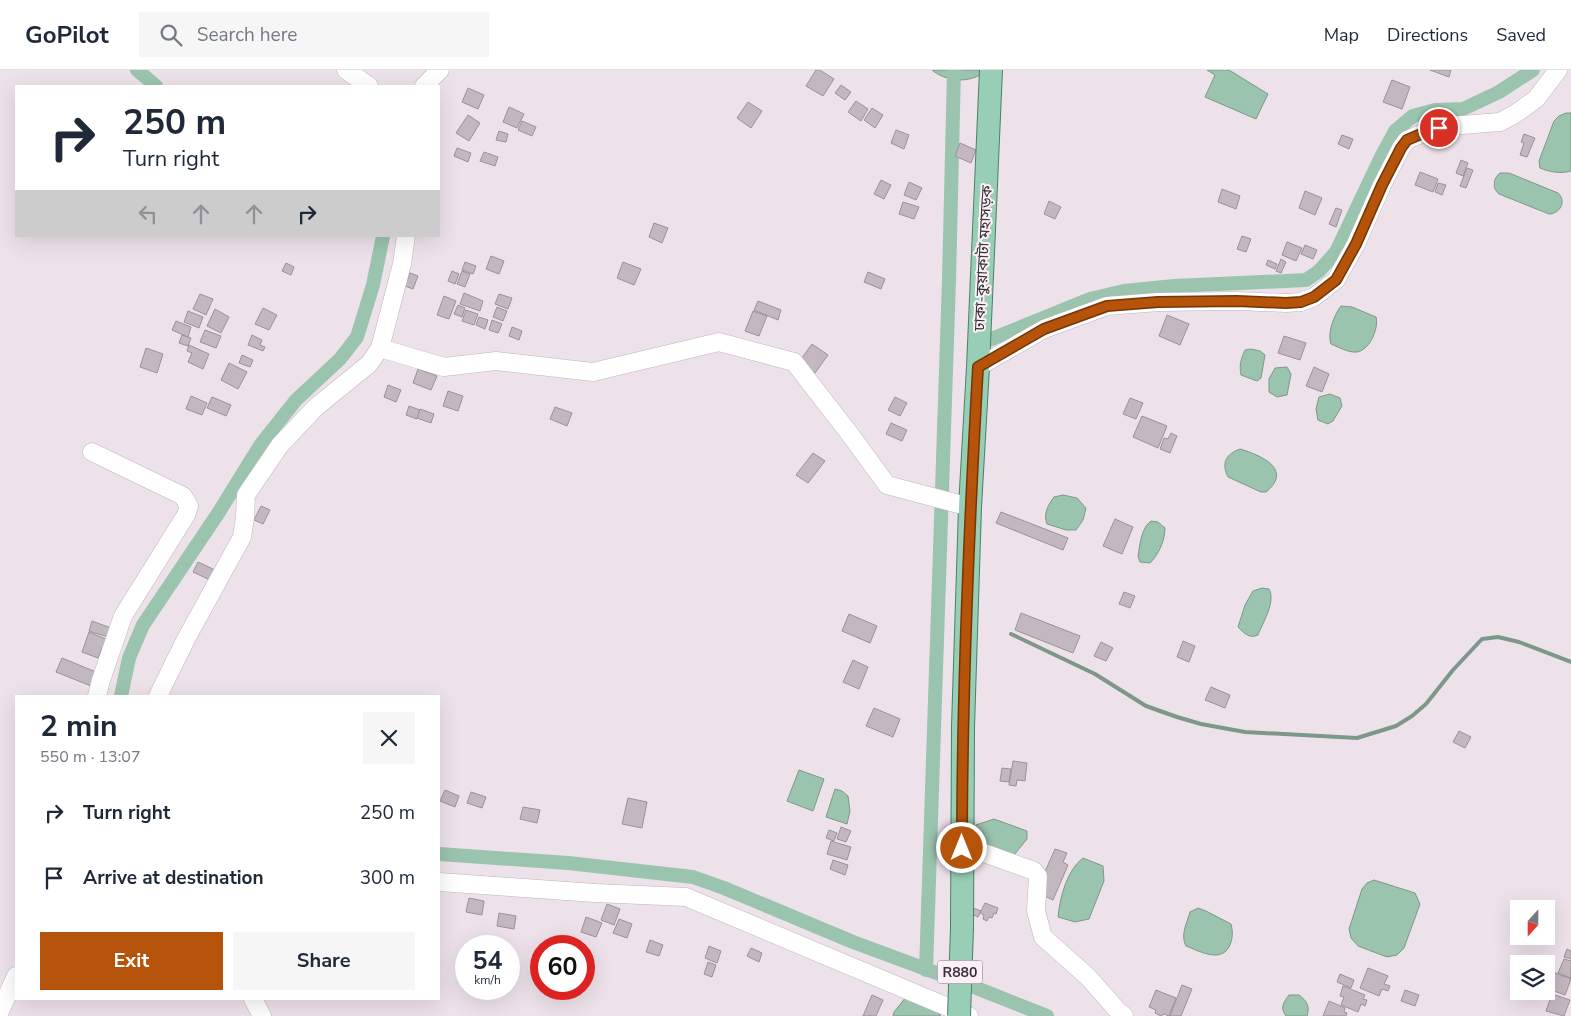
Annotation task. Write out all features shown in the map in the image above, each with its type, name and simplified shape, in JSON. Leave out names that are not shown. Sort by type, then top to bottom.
[{"type":"main road","name":"ঢাকা-কুয়াকাটা মহাসড়ক","points":[[959,1016],[962,928],[963,727],[970,507],[991,70]]},
{"type":"street","points":[[346,70],[368,85]]},
{"type":"street","points":[[425,85],[440,70]]},
{"type":"street","points":[[978,367],[1044,329],[1107,306],[1158,302],[1237,301],[1286,303],[1301,302],[1314,297],[1336,280],[1356,244],[1382,185],[1407,140],[1428,131],[1449,126],[1500,122],[1516,114],[1536,99],[1558,70]]},
{"type":"street","points":[[158,695],[242,537],[246,496],[280,445],[316,407],[369,364],[380,348],[402,264],[406,237]]},
{"type":"street","points":[[380,348],[444,368],[496,361],[593,372],[719,342],[794,362],[887,485],[970,507]]},
{"type":"street","points":[[92,452],[183,496],[189,506],[186,515],[123,616],[97,695]]},
{"type":"street","points":[[962,848],[984,853],[1034,871],[1038,876],[1036,911],[1043,937],[1088,977],[1124,1016]]},
{"type":"street","points":[[440,882],[595,893],[686,897],[969,1016]]},
{"type":"street","points":[[0,1011],[15,978]]},
{"type":"street","points":[[254,1000],[262,1016]]},
{"type":"shaded area","points":[[932,70],[981,70],[980,75],[974,78],[956,80],[943,77]]},
{"type":"shaded area","points":[[1207,70],[1229,70],[1268,94],[1256,119],[1205,97],[1215,75]]},
{"type":"shaded area","points":[[1566,113],[1571,113],[1571,171],[1547,171],[1540,168],[1539,161],[1554,121]]},
{"type":"shaded area","points":[[1500,173],[1509,173],[1558,193],[1562,200],[1561,206],[1556,212],[1549,214],[1499,194],[1494,184]]},
{"type":"shaded area","points":[[1341,306],[1352,307],[1376,317],[1375,332],[1370,343],[1362,350],[1351,352],[1331,344],[1332,324]]},
{"type":"shaded area","points":[[1245,350],[1260,351],[1265,355],[1261,378],[1257,381],[1241,375],[1240,365],[1242,356]]},
{"type":"shaded area","points":[[1287,367],[1291,374],[1287,395],[1277,397],[1269,392],[1269,379],[1275,368]]},
{"type":"shaded area","points":[[1330,394],[1340,398],[1342,406],[1333,421],[1328,424],[1318,420],[1316,409],[1319,397]]},
{"type":"shaded area","points":[[1240,449],[1264,459],[1275,470],[1277,476],[1274,484],[1266,492],[1261,492],[1228,477],[1225,467],[1226,460],[1228,456]]},
{"type":"shaded area","points":[[1063,495],[1077,498],[1086,508],[1083,520],[1076,530],[1066,530],[1047,524],[1046,513],[1050,503],[1054,497]]},
{"type":"shaded area","points":[[1151,521],[1158,522],[1165,528],[1163,542],[1150,563],[1140,562],[1138,556],[1142,537],[1145,528]]},
{"type":"shaded area","points":[[1262,588],[1269,589],[1271,594],[1270,606],[1258,635],[1249,636],[1238,627],[1245,605],[1253,591]]},
{"type":"shaded area","points":[[799,770],[824,779],[813,811],[787,801]]},
{"type":"shaded area","points":[[835,789],[842,791],[848,796],[850,811],[847,824],[826,817]]},
{"type":"shaded area","points":[[994,819],[1027,831],[1027,839],[1014,855],[979,845],[974,835],[976,825]]},
{"type":"shaded area","points":[[1083,858],[1103,866],[1104,881],[1089,919],[1075,922],[1058,917],[1060,901],[1065,884],[1073,869]]},
{"type":"shaded area","points":[[1374,880],[1415,893],[1420,904],[1404,948],[1397,955],[1387,957],[1358,946],[1351,938],[1349,929],[1362,889],[1367,883]]},
{"type":"shaded area","points":[[1198,908],[1231,924],[1232,938],[1225,952],[1215,955],[1203,953],[1186,946],[1184,933],[1190,912]]},
{"type":"shaded area","points":[[1289,995],[1299,995],[1304,999],[1308,1007],[1307,1016],[1286,1016],[1283,1006]]},
{"type":"shaded area","points":[[906,997],[935,1010],[941,1016],[893,1016]]},
{"type":"building","points":[[816,70],[820,70],[834,79],[823,96],[806,86]]},
{"type":"building","points":[[1430,70],[1451,70],[1449,77]]},
{"type":"building","points":[[1392,80],[1410,87],[1402,109],[1383,102]]},
{"type":"building","points":[[841,85],[851,92],[845,100],[835,93]]},
{"type":"building","points":[[468,88],[484,95],[478,109],[462,102]]},
{"type":"building","points":[[856,101],[868,109],[861,121],[848,112]]},
{"type":"building","points":[[748,102],[762,111],[751,128],[737,118]]},
{"type":"building","points":[[509,107],[524,114],[517,128],[503,122]]},
{"type":"building","points":[[872,108],[883,115],[875,128],[864,120]]},
{"type":"building","points":[[468,115],[480,123],[469,141],[456,133]]},
{"type":"building","points":[[522,121],[536,127],[532,136],[518,130]]},
{"type":"building","points":[[896,130],[909,135],[904,149],[891,143]]},
{"type":"building","points":[[499,131],[508,134],[506,142],[496,140]]},
{"type":"building","points":[[1524,134],[1535,138],[1527,157],[1520,155],[1524,143],[1521,142]]},
{"type":"building","points":[[1342,135],[1353,139],[1349,149],[1338,144]]},
{"type":"building","points":[[960,143],[976,150],[971,163],[955,156]]},
{"type":"building","points":[[457,148],[471,153],[468,162],[454,156]]},
{"type":"building","points":[[484,152],[498,157],[495,166],[480,161]]},
{"type":"building","points":[[1461,160],[1468,163],[1463,176],[1456,173]]},
{"type":"building","points":[[1467,168],[1473,170],[1466,188],[1460,186]]},
{"type":"building","points":[[1420,172],[1438,179],[1433,192],[1415,185]]},
{"type":"building","points":[[881,180],[891,185],[884,199],[874,194]]},
{"type":"building","points":[[909,182],[922,188],[916,200],[904,195]]},
{"type":"building","points":[[1438,183],[1446,185],[1442,195],[1435,192]]},
{"type":"building","points":[[1222,189],[1240,196],[1236,209],[1218,202]]},
{"type":"building","points":[[1305,191],[1322,198],[1315,215],[1299,208]]},
{"type":"building","points":[[1049,201],[1061,207],[1055,219],[1044,214]]},
{"type":"building","points":[[903,202],[919,207],[914,219],[899,214]]},
{"type":"building","points":[[1336,208],[1342,210],[1336,227],[1329,224]]},
{"type":"building","points":[[654,223],[668,228],[662,243],[649,237]]},
{"type":"building","points":[[1242,236],[1251,239],[1246,252],[1237,249]]},
{"type":"building","points":[[1287,242],[1302,248],[1296,261],[1282,255]]},
{"type":"building","points":[[1305,245],[1317,250],[1313,259],[1301,254]]},
{"type":"building","points":[[491,256],[504,261],[499,274],[486,269]]},
{"type":"building","points":[[1281,259],[1286,262],[1281,273],[1276,271]]},
{"type":"building","points":[[1268,260],[1277,264],[1275,269],[1266,265]]},
{"type":"building","points":[[465,262],[476,266],[473,274],[462,270]]},
{"type":"building","points":[[623,262],[641,269],[634,285],[617,278]]},
{"type":"building","points":[[286,263],[294,267],[291,275],[282,271]]},
{"type":"building","points":[[452,271],[459,274],[455,284],[448,281]]},
{"type":"building","points":[[462,271],[470,274],[465,287],[457,284]]},
{"type":"building","points":[[868,272],[885,279],[881,289],[864,282]]},
{"type":"building","points":[[410,273],[418,276],[413,289],[405,286]]},
{"type":"building","points":[[464,293],[483,301],[480,311],[460,304]]},
{"type":"building","points":[[200,294],[213,299],[206,315],[193,309]]},
{"type":"building","points":[[499,294],[512,298],[508,309],[495,304]]},
{"type":"building","points":[[444,296],[456,301],[449,319],[437,315]]},
{"type":"building","points":[[758,301],[781,310],[778,320],[754,310]]},
{"type":"building","points":[[458,305],[465,308],[462,317],[454,314]]},
{"type":"building","points":[[497,307],[507,311],[503,321],[493,317]]},
{"type":"building","points":[[263,308],[277,315],[269,330],[255,324]]},
{"type":"building","points":[[215,309],[229,317],[221,333],[207,326]]},
{"type":"building","points":[[466,310],[478,314],[474,325],[462,321]]},
{"type":"building","points":[[188,311],[203,317],[199,328],[184,322]]},
{"type":"building","points":[[753,311],[767,316],[759,336],[745,331]]},
{"type":"building","points":[[1167,315],[1189,324],[1180,345],[1159,336]]},
{"type":"building","points":[[479,317],[488,320],[485,329],[476,325]]},
{"type":"building","points":[[492,320],[502,324],[498,333],[489,330]]},
{"type":"building","points":[[176,321],[191,327],[188,337],[172,330]]},
{"type":"building","points":[[512,327],[522,331],[519,340],[509,336]]},
{"type":"building","points":[[205,330],[221,336],[216,348],[200,342]]},
{"type":"building","points":[[182,335],[191,338],[188,346],[179,343]]},
{"type":"building","points":[[252,335],[262,340],[260,345],[265,347],[263,351],[248,345]]},
{"type":"building","points":[[1284,336],[1306,343],[1300,360],[1278,353]]},
{"type":"building","points":[[812,344],[828,355],[815,373],[799,362]]},
{"type":"building","points":[[189,345],[209,354],[203,369],[188,362],[192,353],[187,351]]},
{"type":"building","points":[[146,348],[163,354],[157,373],[140,367]]},
{"type":"building","points":[[242,355],[253,360],[250,367],[239,363]]},
{"type":"building","points":[[229,363],[247,372],[238,389],[221,380]]},
{"type":"building","points":[[1314,367],[1329,374],[1322,392],[1306,386]]},
{"type":"building","points":[[418,369],[437,376],[431,390],[413,383]]},
{"type":"building","points":[[388,385],[401,390],[396,402],[384,397]]},
{"type":"building","points":[[448,391],[463,396],[458,411],[443,406]]},
{"type":"building","points":[[191,396],[207,403],[202,415],[186,409]]},
{"type":"building","points":[[212,397],[231,405],[226,416],[207,408]]},
{"type":"building","points":[[895,397],[907,403],[900,416],[888,410]]},
{"type":"building","points":[[1130,398],[1143,403],[1136,419],[1123,414]]},
{"type":"building","points":[[409,406],[420,410],[417,419],[406,415]]},
{"type":"building","points":[[555,407],[572,413],[567,426],[550,419]]},
{"type":"building","points":[[420,409],[434,414],[431,423],[417,418]]},
{"type":"building","points":[[1142,416],[1167,426],[1158,448],[1133,437]]},
{"type":"building","points":[[891,423],[907,430],[902,441],[886,434]]},
{"type":"building","points":[[1171,433],[1177,436],[1170,453],[1160,449],[1164,438],[1168,439]]},
{"type":"building","points":[[813,453],[825,461],[808,483],[796,475]]},
{"type":"building","points":[[261,506],[270,510],[263,524],[254,520]]},
{"type":"building","points":[[1001,512],[1068,538],[1063,550],[996,523]]},
{"type":"building","points":[[1115,519],[1133,527],[1122,554],[1103,546]]},
{"type":"building","points":[[198,562],[215,570],[210,580],[193,572]]},
{"type":"building","points":[[1124,592],[1135,596],[1130,608],[1119,604]]},
{"type":"building","points":[[1021,613],[1080,636],[1073,653],[1015,630]]},
{"type":"building","points":[[849,614],[877,626],[870,643],[842,631]]},
{"type":"building","points":[[92,621],[111,628],[108,637],[89,631]]},
{"type":"building","points":[[89,632],[106,639],[98,658],[82,652]]},
{"type":"building","points":[[1183,641],[1195,646],[1189,662],[1177,657]]},
{"type":"building","points":[[1101,642],[1113,648],[1106,661],[1094,656]]},
{"type":"building","points":[[62,658],[96,672],[91,686],[56,672]]},
{"type":"building","points":[[853,660],[868,667],[859,689],[843,682]]},
{"type":"building","points":[[1211,687],[1230,695],[1225,708],[1205,700]]},
{"type":"building","points":[[874,708],[900,719],[893,737],[866,726]]},
{"type":"building","points":[[1459,731],[1471,737],[1465,748],[1453,742]]},
{"type":"building","points":[[1013,761],[1027,763],[1025,781],[1017,780],[1016,786],[1009,785]]},
{"type":"building","points":[[1002,768],[1011,769],[1009,782],[1000,781]]},
{"type":"building","points":[[445,790],[459,796],[455,807],[440,801]]},
{"type":"building","points":[[471,792],[486,797],[482,808],[467,803]]},
{"type":"building","points":[[628,798],[647,802],[642,828],[622,824]]},
{"type":"building","points":[[523,807],[540,810],[537,823],[520,819]]},
{"type":"building","points":[[841,827],[851,831],[846,842],[837,839]]},
{"type":"building","points":[[829,830],[837,833],[834,841],[826,838]]},
{"type":"building","points":[[831,841],[851,847],[847,860],[827,854]]},
{"type":"building","points":[[1055,849],[1067,853],[1063,862],[1068,865],[1053,900],[1036,892]]},
{"type":"building","points":[[833,860],[848,865],[845,875],[830,869]]},
{"type":"building","points":[[469,898],[484,901],[482,915],[466,912]]},
{"type":"building","points":[[985,903],[998,908],[996,914],[994,913],[992,918],[989,917],[987,921],[983,919],[984,915],[980,913]]},
{"type":"building","points":[[607,904],[620,909],[614,925],[601,920]]},
{"type":"building","points":[[973,908],[981,911],[978,917],[971,914]]},
{"type":"building","points":[[499,913],[516,916],[514,929],[497,926]]},
{"type":"building","points":[[586,917],[602,923],[596,937],[595,935],[581,932]]},
{"type":"building","points":[[619,919],[632,924],[627,938],[613,933]]},
{"type":"building","points":[[650,940],[663,945],[659,956],[646,952]]},
{"type":"building","points":[[709,946],[721,951],[717,963],[705,958]]},
{"type":"building","points":[[751,948],[762,953],[759,962],[747,956]]},
{"type":"building","points":[[1567,949],[1571,951],[1571,959],[1564,957]]},
{"type":"building","points":[[1564,959],[1571,961],[1571,978],[1558,973]]},
{"type":"building","points":[[708,962],[716,965],[712,977],[704,974]]},
{"type":"building","points":[[1368,968],[1388,976],[1384,984],[1390,986],[1388,991],[1382,989],[1379,996],[1360,988]]},
{"type":"building","points":[[1555,973],[1571,979],[1565,995],[1555,991]]},
{"type":"building","points":[[1340,974],[1354,980],[1351,988],[1337,982]]},
{"type":"building","points":[[1182,985],[1192,989],[1181,1016],[1170,1016]]},
{"type":"building","points":[[1343,986],[1365,995],[1363,999],[1367,1000],[1365,1006],[1361,1004],[1358,1012],[1341,1005],[1344,997],[1340,996]]},
{"type":"building","points":[[1156,990],[1176,998],[1169,1016],[1164,1014],[1161,1016],[1155,1013],[1156,1010],[1149,1007]]},
{"type":"building","points":[[1405,990],[1419,995],[1415,1006],[1401,1001]]},
{"type":"building","points":[[872,995],[883,1000],[876,1016],[863,1016]]},
{"type":"building","points":[[1555,995],[1570,1000],[1564,1016],[1546,1011],[1550,1000],[1555,1000]]},
{"type":"building","points":[[1329,1001],[1345,1008],[1346,1016],[1323,1016]]},
{"type":"waterway","points":[[137,70],[155,85]]},
{"type":"waterway","points":[[926,970],[949,280],[954,70]]},
{"type":"waterway","points":[[989,340],[1090,299],[1124,291],[1174,286],[1306,280],[1319,271],[1336,252],[1395,131],[1413,116],[1435,110],[1463,109],[1499,92],[1533,70]]},
{"type":"waterway","points":[[121,695],[129,658],[143,625],[219,512],[261,444],[296,400],[340,359],[357,337],[373,285],[383,237]]},
{"type":"waterway","points":[[1011,634],[1095,674],[1146,706],[1177,717],[1201,724],[1245,732],[1357,738],[1396,726],[1412,716],[1426,704],[1453,670],[1482,639],[1498,637],[1519,642],[1571,662]]},
{"type":"waterway","points":[[440,854],[568,863],[693,877],[853,942],[1047,1016]]},
{"type":"route","points":[[962,848],[963,727],[970,507],[978,367],[1044,329],[1107,306],[1158,302],[1237,301],[1286,303],[1301,302],[1314,297],[1336,280],[1346,263],[1401,148],[1407,140],[1439,128]]}]
